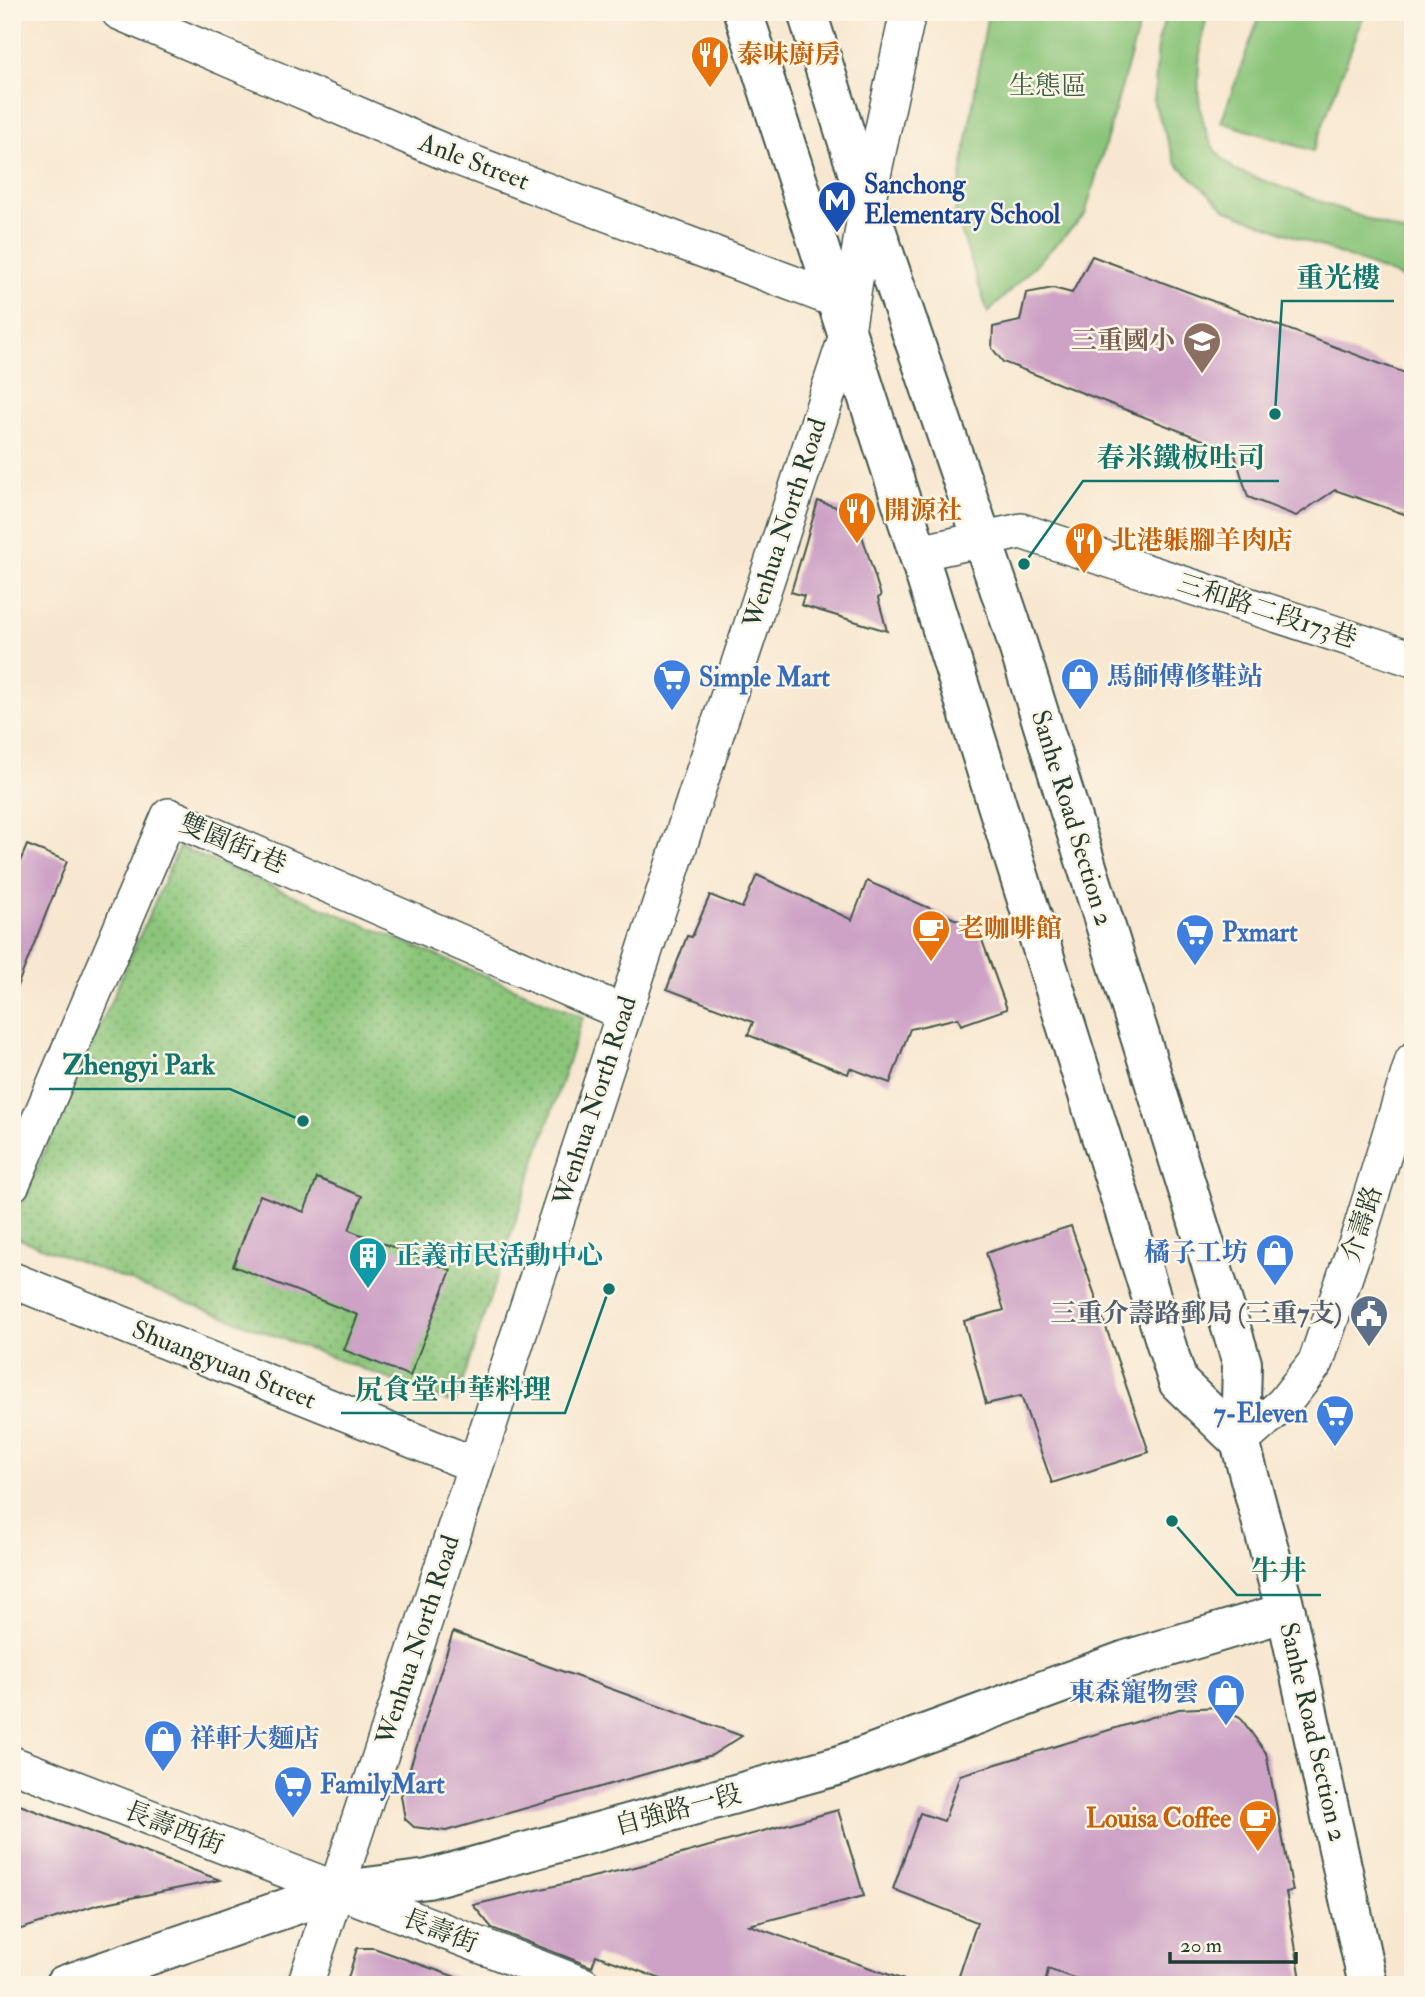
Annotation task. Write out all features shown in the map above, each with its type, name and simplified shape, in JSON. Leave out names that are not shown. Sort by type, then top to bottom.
[{"type":"main road","points":[[743,12],[846,338],[918,552],[1178,1382],[1240,1441]]},
{"type":"main road","name":"Sanhe Road Section 2","points":[[807,12],[867,203],[1019,646],[1242,1363],[1240,1441],[1286,1612],[1368,1985]]},
{"type":"main road","name":"自強路一段","points":[[64,1985],[336,1891],[428,1879],[840,1765],[1126,1660],[1286,1612]]},
{"type":"street","name":"Anle Street","points":[[119,12],[454,156],[834,299]]},
{"type":"street","name":"Wenhua North Road","points":[[305,1985],[846,338],[867,203],[908,12]]},
{"type":"street","name":"三和路二段173巷","points":[[918,552],[1021,531],[1413,659]]},
{"type":"street","name":"雙園街1巷","points":[[12,1184],[169,816],[624,1013]]},
{"type":"street","name":"介壽路","points":[[1240,1441],[1284,1403],[1316,1362],[1360,1232],[1413,1060]]},
{"type":"street","name":"Shuangyuan Street","points":[[12,1280],[475,1465]]},
{"type":"street","name":"長壽西街","points":[[12,1764],[336,1891]]},
{"type":"street","name":"長壽街","points":[[336,1891],[583,1985]]},
{"type":"green space","name":"生態區","points":[[988,12],[1143,12],[1085,215],[988,313],[955,213]]},
{"type":"green space","points":[[1167,12],[1208,12],[1199,63],[1199,97],[1206,131],[1217,153],[1235,170],[1413,236],[1413,282],[1226,210],[1176,163],[1154,103],[1158,42]]},
{"type":"green space","points":[[1261,12],[1365,12],[1313,151],[1221,122]]},
{"type":"green space","points":[[179,847],[583,1017],[455,1404],[12,1236],[12,1225]]},
{"type":"building","points":[[1092,256],[1413,376],[1413,517],[1335,490],[1296,516],[1248,497],[1234,452],[1003,362],[992,348],[993,327],[1020,321],[1026,293],[1053,288],[1072,293]]},
{"type":"building","points":[[818,501],[855,513],[881,596],[878,598],[887,631],[801,605],[804,596],[791,592]]},
{"type":"building","points":[[27,845],[67,861],[14,994],[12,881]]},
{"type":"building","points":[[757,875],[852,920],[867,881],[978,929],[1007,1009],[961,1025],[958,1018],[910,1029],[890,1083],[850,1068],[848,1074],[748,1035],[753,1022],[667,989],[687,936],[692,937],[710,895],[742,908]]},
{"type":"building","name":"正義市民活動中心","points":[[317,1178],[362,1196],[349,1230],[451,1270],[410,1376],[344,1350],[358,1315],[233,1266],[260,1195],[304,1212]]},
{"type":"building","points":[[1071,1226],[1149,1452],[1052,1483],[1021,1396],[986,1404],[964,1321],[1004,1310],[986,1253]]},
{"type":"building","points":[[453,1632],[742,1736],[712,1755],[446,1831],[414,1827],[405,1819],[401,1796]]},
{"type":"building","points":[[1219,1707],[1240,1717],[1266,1753],[1293,1891],[1286,1892],[1302,1985],[1094,1985],[1048,1969],[1045,1985],[956,1985],[977,1922],[893,1889],[920,1813],[944,1821],[960,1775],[1179,1709]]},
{"type":"building","points":[[12,1802],[220,1880],[96,1905],[12,1932]]},
{"type":"building","points":[[838,1810],[864,1896],[749,1925],[904,1980],[903,1985],[677,1985],[596,1955],[592,1967],[492,1928],[473,1905],[639,1866]]},
{"type":"building","points":[[357,1948],[374,1948],[464,1980],[463,1985],[346,1985]]},
{"type":"place","name":"泰味廚房","points":[[710,89]]},
{"type":"place","name":"Sanchong Elementary School","points":[[837,234]]},
{"type":"place","name":"三重國小","points":[[1202,375]]},
{"type":"place","name":"重光樓","points":[[1275,414]]},
{"type":"place","name":"開源社","points":[[857,545]]},
{"type":"place","name":"春米鐵板吐司","points":[[1024,564]]},
{"type":"place","name":"北港躼腳羊肉店","points":[[1084,575]]},
{"type":"place","name":"馬師傅修鞋站","points":[[1080,711]]},
{"type":"place","name":"Simple Mart","points":[[672,712]]},
{"type":"place","name":"老咖啡館","points":[[931,963]]},
{"type":"place","name":"Pxmart","points":[[1195,967]]},
{"type":"place","name":"Zhengyi Park","points":[[303,1121]]},
{"type":"place","name":"橘子工坊","points":[[1275,1287]]},
{"type":"place","name":"尻食堂中華料理","points":[[609,1289]]},
{"type":"place","name":"正義市民活動中心","points":[[368,1290]]},
{"type":"place","name":"三重介壽路郵局 (三重7支)","points":[[1369,1348]]},
{"type":"place","name":"7-Eleven","points":[[1335,1448]]},
{"type":"place","name":"牛井","points":[[1172,1521]]},
{"type":"place","name":"東森寵物雲","points":[[1226,1727]]},
{"type":"place","name":"祥軒大麵店","points":[[163,1773]]},
{"type":"place","name":"FamilyMart","points":[[293,1819]]},
{"type":"place","name":"Louisa Coffee","points":[[1258,1853]]}]
